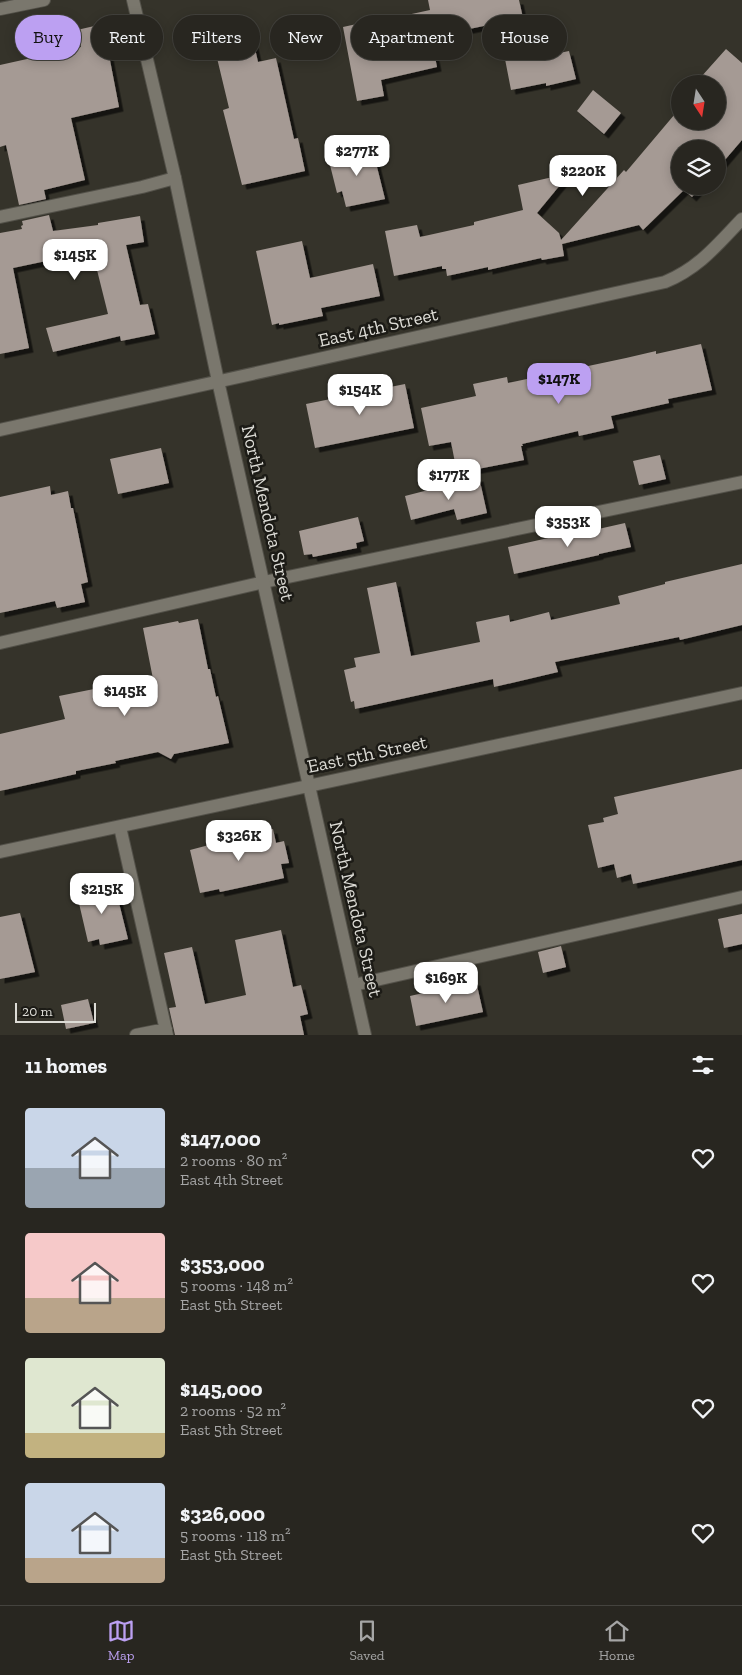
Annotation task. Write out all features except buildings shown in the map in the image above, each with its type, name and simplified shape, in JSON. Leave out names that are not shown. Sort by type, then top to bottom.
[{"type":"street","points":[[0,9],[44,0]]},
{"type":"street","name":"North Mendota Street","points":[[133,0],[175,178],[218,382],[365,1035]]},
{"type":"street","points":[[0,217],[142,187],[175,178]]},
{"type":"street","name":"East 4th Street","points":[[0,430],[665,282],[682,276],[699,264],[742,220]]},
{"type":"street","points":[[0,643],[264,582],[742,482]]},
{"type":"street","name":"East 5th Street","points":[[0,852],[742,693]]},
{"type":"street","points":[[120,827],[166,1032],[136,1035]]},
{"type":"street","points":[[354,985],[742,897]]}]
